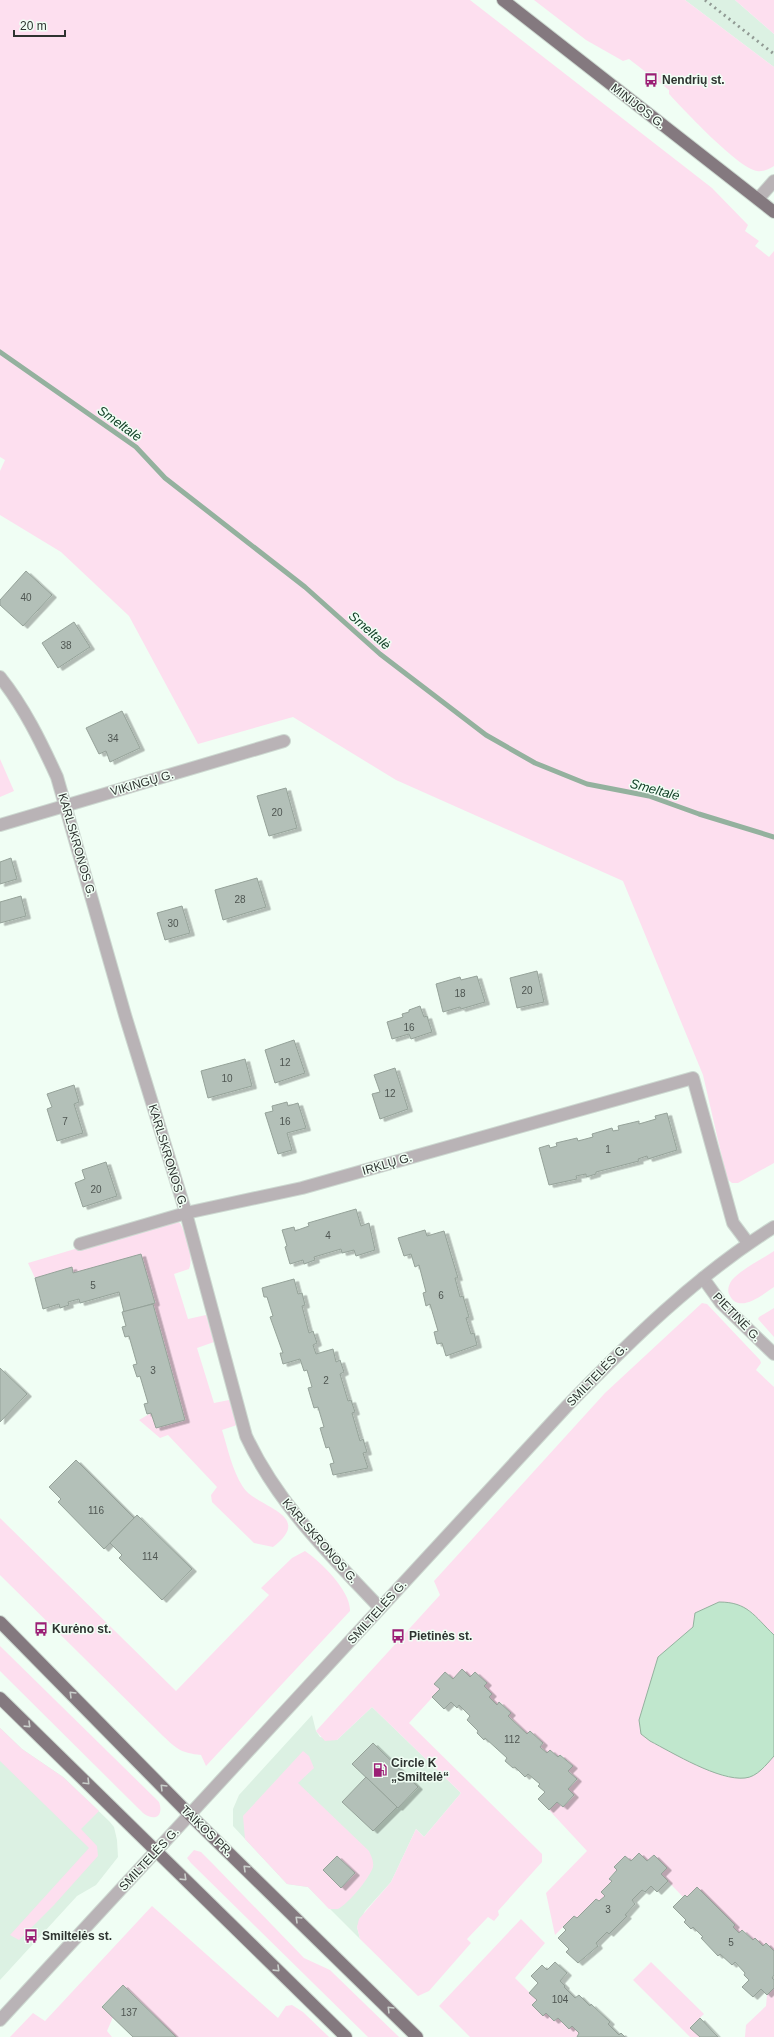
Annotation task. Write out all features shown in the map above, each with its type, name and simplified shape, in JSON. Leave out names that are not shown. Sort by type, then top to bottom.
[{"type":"main road","name":"MINIJOS G.","points":[[502,0],[774,212]]},
{"type":"main road","name":"TAIKOS PR.","points":[[0,1622],[190,1814],[417,2037]]},
{"type":"main road","points":[[0,1698],[346,2037]]},
{"type":"street","points":[[758,199],[774,181]]},
{"type":"street","name":"KARLSKRONOS G.","points":[[0,677],[26,714],[41,740],[57,777],[125,1015],[186,1213],[246,1436],[258,1462],[290,1509],[380,1608]]},
{"type":"street","name":"VIKINGŲ G.","points":[[0,826],[284,741]]},
{"type":"street","name":"IRKLŲ G.","points":[[80,1244],[186,1213],[302,1188],[694,1078],[733,1223],[748,1243]]},
{"type":"street","name":"SMILTELĖS G.","points":[[0,2020],[380,1608],[618,1354],[661,1313],[703,1278],[748,1243],[774,1227]]},
{"type":"street","name":"PIETINĖ G.","points":[[703,1278],[721,1303],[774,1354]]},
{"type":"shaded area","points":[[0,0],[470,0],[712,188],[748,225],[745,231],[759,241],[755,246],[769,257],[774,251],[774,1163],[738,1183],[732,1183],[727,1179],[703,1075],[623,881],[396,780],[293,717],[198,744],[129,616],[61,552],[0,515],[0,471],[5,460],[0,457]]},
{"type":"shaded area","points":[[534,0],[685,0],[774,67],[774,166],[766,170],[757,171],[737,160],[686,112],[669,94],[669,90],[629,59],[623,61],[586,40]]},
{"type":"shaded area","points":[[685,0],[735,0],[774,34],[774,67]]},
{"type":"shaded area","points":[[735,0],[774,0],[774,34]]},
{"type":"shaded area","points":[[0,759],[14,791],[0,797]]},
{"type":"shaded area","points":[[172,1220],[180,1223],[185,1233],[191,1259],[189,1269],[174,1274],[188,1319],[206,1315],[214,1342],[197,1348],[214,1403],[229,1400],[237,1425],[222,1430],[233,1467],[243,1487],[250,1494],[259,1501],[279,1512],[286,1519],[288,1527],[285,1536],[273,1547],[254,1543],[212,1502],[211,1495],[217,1487],[168,1435],[160,1438],[139,1420],[151,1413],[156,1428],[185,1419],[153,1304],[73,1273],[72,1267],[35,1278],[28,1263]]},
{"type":"shaded area","points":[[774,1251],[774,1287],[757,1298],[744,1303],[738,1303],[733,1300],[728,1291],[732,1280],[747,1268]]},
{"type":"shaded area","points":[[702,1303],[707,1304],[760,1360],[761,1363],[756,1370],[774,1387],[774,1635],[748,1609],[693,1627],[658,1657],[650,1741],[726,1777],[762,1770],[774,1756],[774,1951],[766,1943],[763,1946],[755,1938],[753,1940],[743,1930],[739,1933],[733,1927],[735,1925],[697,1887],[687,1897],[685,1895],[683,1897],[661,1874],[667,1868],[654,1855],[647,1861],[639,1853],[631,1861],[625,1856],[617,1870],[609,1878],[612,1881],[601,1892],[605,1896],[599,1901],[596,1899],[577,1918],[574,1916],[555,1935],[546,1893],[587,1851],[549,1810],[557,1802],[563,1807],[574,1795],[568,1789],[577,1780],[568,1771],[573,1766],[561,1755],[558,1757],[550,1750],[547,1753],[540,1747],[543,1743],[527,1734],[508,1716],[511,1713],[500,1702],[497,1705],[489,1697],[484,1686],[486,1683],[470,1677],[462,1670],[453,1679],[445,1672],[440,1689],[409,1723],[542,1854],[542,1862],[498,1911],[499,1915],[494,1921],[488,1917],[467,1939],[471,1943],[429,1991],[418,1996],[360,1939],[357,1927],[359,1919],[391,1882],[416,1829],[424,1837],[461,1793],[372,1707],[337,1740],[325,1741],[316,1731],[440,1595],[434,1581],[605,1393]]},
{"type":"shaded area","points":[[774,1308],[774,1337],[758,1319]]},
{"type":"shaded area","points":[[0,1518],[176,1691],[269,1595],[261,1588],[292,1558],[305,1551],[327,1570],[340,1586],[346,1595],[350,1611],[206,1766],[201,1755],[180,1750],[163,1736],[0,1575]]},
{"type":"shaded area","points":[[719,1602],[737,1604],[744,1607],[774,1635],[774,1756],[757,1773],[745,1778],[734,1778],[710,1771],[650,1741],[641,1734],[639,1720],[658,1657],[693,1627],[695,1613]]},
{"type":"shaded area","points":[[0,1646],[159,1802],[160,1811],[157,1816],[151,1817],[143,1813],[0,1671]]},
{"type":"shaded area","points":[[372,1707],[461,1793],[424,1837],[416,1829],[391,1882],[365,1911],[357,1927],[360,1939],[308,1887],[287,1884],[233,1826],[233,1809],[239,1795],[312,1715],[316,1731],[320,1737],[337,1740]]},
{"type":"shaded area","points":[[0,1728],[22,1749],[63,1777],[109,1821],[114,1827],[117,1840],[118,1857],[96,1885],[77,1896],[0,1980]]},
{"type":"shaded area","points":[[0,1728],[22,1749],[63,1777],[99,1811],[81,1829],[97,1846],[98,1856],[54,1905],[19,1940],[10,1935],[89,1848],[0,1761]]},
{"type":"shaded area","points":[[303,1751],[309,1756],[314,1768],[298,1783],[369,1851],[373,1861],[371,1872],[363,1884],[348,1902],[338,1909],[329,1909],[308,1887],[287,1884],[245,1839],[243,1816]]},
{"type":"shaded area","points":[[194,1850],[201,1852],[304,1958],[330,1970],[399,2037],[368,2037],[191,1863],[187,1858]]},
{"type":"shaded area","points":[[152,1906],[278,2018],[286,2006],[292,2005],[303,2012],[329,2037],[176,2037],[123,1985],[102,2006],[113,2017],[107,2031],[112,2037],[10,2037],[33,2013],[45,2021]]},
{"type":"shaded area","points":[[521,1919],[545,1943],[515,1978],[537,2000],[532,2005],[543,2016],[546,2013],[554,2021],[558,2018],[569,2029],[572,2026],[579,2033],[577,2037],[470,2037],[439,2006]]},
{"type":"shaded area","points":[[651,1962],[704,2014],[690,2027],[700,2037],[690,2037],[633,1980]]},
{"type":"shaded area","points":[[774,1988],[774,2037],[745,2037],[746,2025],[766,2006],[767,1995]]},
{"type":"building","points":[[26,571],[52,595],[23,626],[0,605],[0,600]]},
{"type":"building","points":[[74,622],[90,647],[58,668],[42,643]]},
{"type":"building","points":[[122,711],[140,748],[110,762],[106,751],[99,754],[86,728]]},
{"type":"building","points":[[286,788],[297,828],[269,836],[257,796]]},
{"type":"building","points":[[11,858],[17,879],[0,884],[0,862]]},
{"type":"building","points":[[257,878],[266,907],[223,920],[215,890]]},
{"type":"building","points":[[21,896],[26,916],[0,923],[0,902]]},
{"type":"building","points":[[182,906],[190,933],[165,940],[157,913]]},
{"type":"building","points":[[537,971],[544,1002],[517,1008],[510,978]]},
{"type":"building","points":[[477,976],[485,1002],[461,1009],[460,1007],[443,1012],[436,984],[460,977],[461,980]]},
{"type":"building","points":[[420,1006],[424,1017],[427,1016],[432,1032],[411,1039],[409,1034],[392,1039],[387,1022],[403,1017],[402,1014]]},
{"type":"building","points":[[294,1040],[305,1073],[275,1083],[265,1050]]},
{"type":"building","points":[[245,1059],[252,1086],[208,1098],[201,1071]]},
{"type":"building","points":[[395,1068],[408,1109],[380,1119],[372,1094],[380,1092],[374,1075]]},
{"type":"building","points":[[74,1085],[79,1102],[74,1104],[83,1133],[57,1141],[47,1109],[52,1107],[47,1094]]},
{"type":"building","points":[[287,1102],[288,1106],[298,1103],[306,1128],[287,1133],[292,1150],[278,1154],[265,1113],[273,1111],[272,1106]]},
{"type":"building","points":[[667,1113],[677,1150],[648,1159],[647,1156],[638,1159],[639,1161],[596,1172],[596,1174],[586,1177],[586,1174],[576,1176],[577,1179],[549,1185],[539,1148],[549,1145],[550,1148],[557,1146],[556,1143],[577,1138],[578,1141],[593,1137],[592,1134],[612,1128],[613,1131],[619,1130],[618,1126],[639,1121],[639,1124],[656,1119],[655,1116]]},
{"type":"building","points":[[106,1162],[117,1196],[83,1207],[75,1183],[85,1179],[82,1170]]},
{"type":"building","points":[[356,1209],[361,1226],[369,1223],[375,1250],[356,1256],[354,1250],[342,1253],[341,1249],[314,1257],[315,1260],[304,1264],[303,1260],[290,1264],[285,1247],[287,1246],[282,1230],[294,1227],[295,1231],[309,1226],[308,1223]]},
{"type":"building","points":[[425,1230],[427,1236],[444,1231],[458,1278],[455,1278],[460,1297],[463,1296],[469,1317],[466,1318],[471,1334],[474,1333],[477,1345],[446,1356],[442,1343],[437,1344],[434,1332],[438,1331],[430,1304],[426,1306],[423,1293],[426,1292],[419,1265],[415,1267],[411,1254],[404,1256],[398,1238]]},
{"type":"building","points":[[141,1254],[155,1303],[124,1312],[119,1292],[80,1303],[79,1299],[68,1302],[69,1305],[60,1308],[59,1304],[43,1309],[35,1278],[72,1267],[73,1273]]},
{"type":"building","points":[[294,1279],[298,1294],[302,1293],[305,1305],[302,1306],[309,1333],[313,1331],[317,1343],[313,1345],[316,1354],[333,1349],[336,1362],[340,1360],[344,1372],[340,1374],[348,1401],[351,1400],[355,1412],[352,1413],[360,1441],[363,1439],[367,1452],[363,1453],[368,1468],[333,1475],[330,1464],[334,1463],[329,1447],[326,1448],[320,1428],[324,1427],[318,1407],[314,1408],[308,1388],[312,1387],[307,1370],[304,1371],[300,1359],[283,1364],[280,1353],[283,1353],[270,1317],[273,1316],[267,1297],[264,1297],[262,1288]]},
{"type":"building","points":[[153,1304],[185,1420],[156,1428],[151,1413],[147,1414],[144,1404],[148,1403],[140,1376],[137,1377],[133,1365],[137,1364],[129,1336],[125,1337],[122,1327],[126,1326],[122,1312]]},
{"type":"building","points":[[0,1368],[27,1394],[0,1422]]},
{"type":"building","points":[[76,1460],[134,1518],[104,1549],[58,1502],[61,1499],[49,1487]]},
{"type":"building","points":[[137,1515],[192,1569],[162,1600],[119,1558],[122,1555],[110,1543]]},
{"type":"building","points":[[462,1669],[470,1677],[475,1672],[487,1683],[484,1686],[492,1694],[489,1697],[497,1705],[499,1702],[511,1713],[508,1716],[527,1734],[530,1731],[543,1743],[540,1747],[547,1753],[550,1750],[558,1757],[560,1755],[573,1766],[568,1771],[577,1779],[568,1789],[574,1795],[563,1807],[557,1802],[549,1810],[538,1799],[545,1792],[538,1786],[540,1784],[528,1774],[525,1777],[515,1767],[513,1768],[505,1761],[507,1758],[485,1738],[484,1740],[477,1733],[478,1731],[467,1720],[470,1716],[459,1705],[457,1708],[451,1702],[444,1709],[432,1697],[440,1689],[434,1684],[445,1672],[453,1679]]},
{"type":"building","name":"Circle K „Smiltelė“","points":[[373,1743],[418,1787],[398,1808],[352,1764]]},
{"type":"building","points":[[366,1777],[397,1807],[373,1831],[342,1802]]},
{"type":"building","points":[[639,1853],[647,1861],[654,1855],[667,1868],[661,1874],[668,1881],[657,1892],[651,1886],[645,1892],[642,1890],[632,1900],[635,1904],[625,1915],[627,1916],[609,1934],[607,1932],[596,1943],[598,1946],[578,1963],[566,1952],[569,1949],[558,1938],[566,1930],[563,1927],[574,1916],[577,1918],[596,1899],[599,1901],[605,1896],[601,1892],[612,1881],[609,1879],[617,1870],[614,1867],[625,1856],[631,1861]]},
{"type":"building","points":[[337,1856],[355,1873],[341,1888],[323,1870]]},
{"type":"building","points":[[697,1887],[735,1925],[733,1927],[739,1933],[742,1930],[753,1940],[755,1938],[763,1946],[766,1943],[774,1951],[774,1975],[772,1978],[774,1980],[774,1988],[767,1995],[761,1989],[753,1997],[742,1987],[749,1980],[744,1975],[745,1973],[735,1962],[732,1965],[720,1954],[718,1956],[693,1927],[691,1929],[684,1922],[686,1920],[673,1907],[685,1895],[687,1897]]},
{"type":"building","points":[[555,1962],[567,1973],[560,1981],[565,1986],[564,1987],[575,1998],[579,1995],[590,2006],[591,2004],[610,2022],[608,2024],[619,2035],[621,2033],[625,2037],[577,2037],[579,2033],[572,2026],[569,2029],[558,2018],[554,2021],[546,2013],[543,2016],[532,2005],[537,2000],[529,1993],[538,1983],[531,1976],[542,1965],[547,1970]]},
{"type":"building","points":[[123,1985],[176,2037],[133,2037],[102,2007]]},
{"type":"building","points":[[700,2018],[718,2037],[700,2037],[690,2028]]},
{"type":"waterway","name":"Smeltalė","points":[[0,352],[136,447],[165,478],[305,587],[380,654],[486,735],[535,763],[587,784],[649,796],[699,814],[774,837]]},
{"type":"railway","points":[[705,0],[774,54]]},
{"type":"place","name":"Nendrių st.","points":[[651,80]]},
{"type":"place","name":"Kurėno st.","points":[[41,1629]]},
{"type":"place","name":"Pietinės st.","points":[[398,1636]]},
{"type":"place","name":"Circle K „Smiltelė“","points":[[380,1770]]},
{"type":"place","name":"Smiltelės st.","points":[[31,1936]]}]
